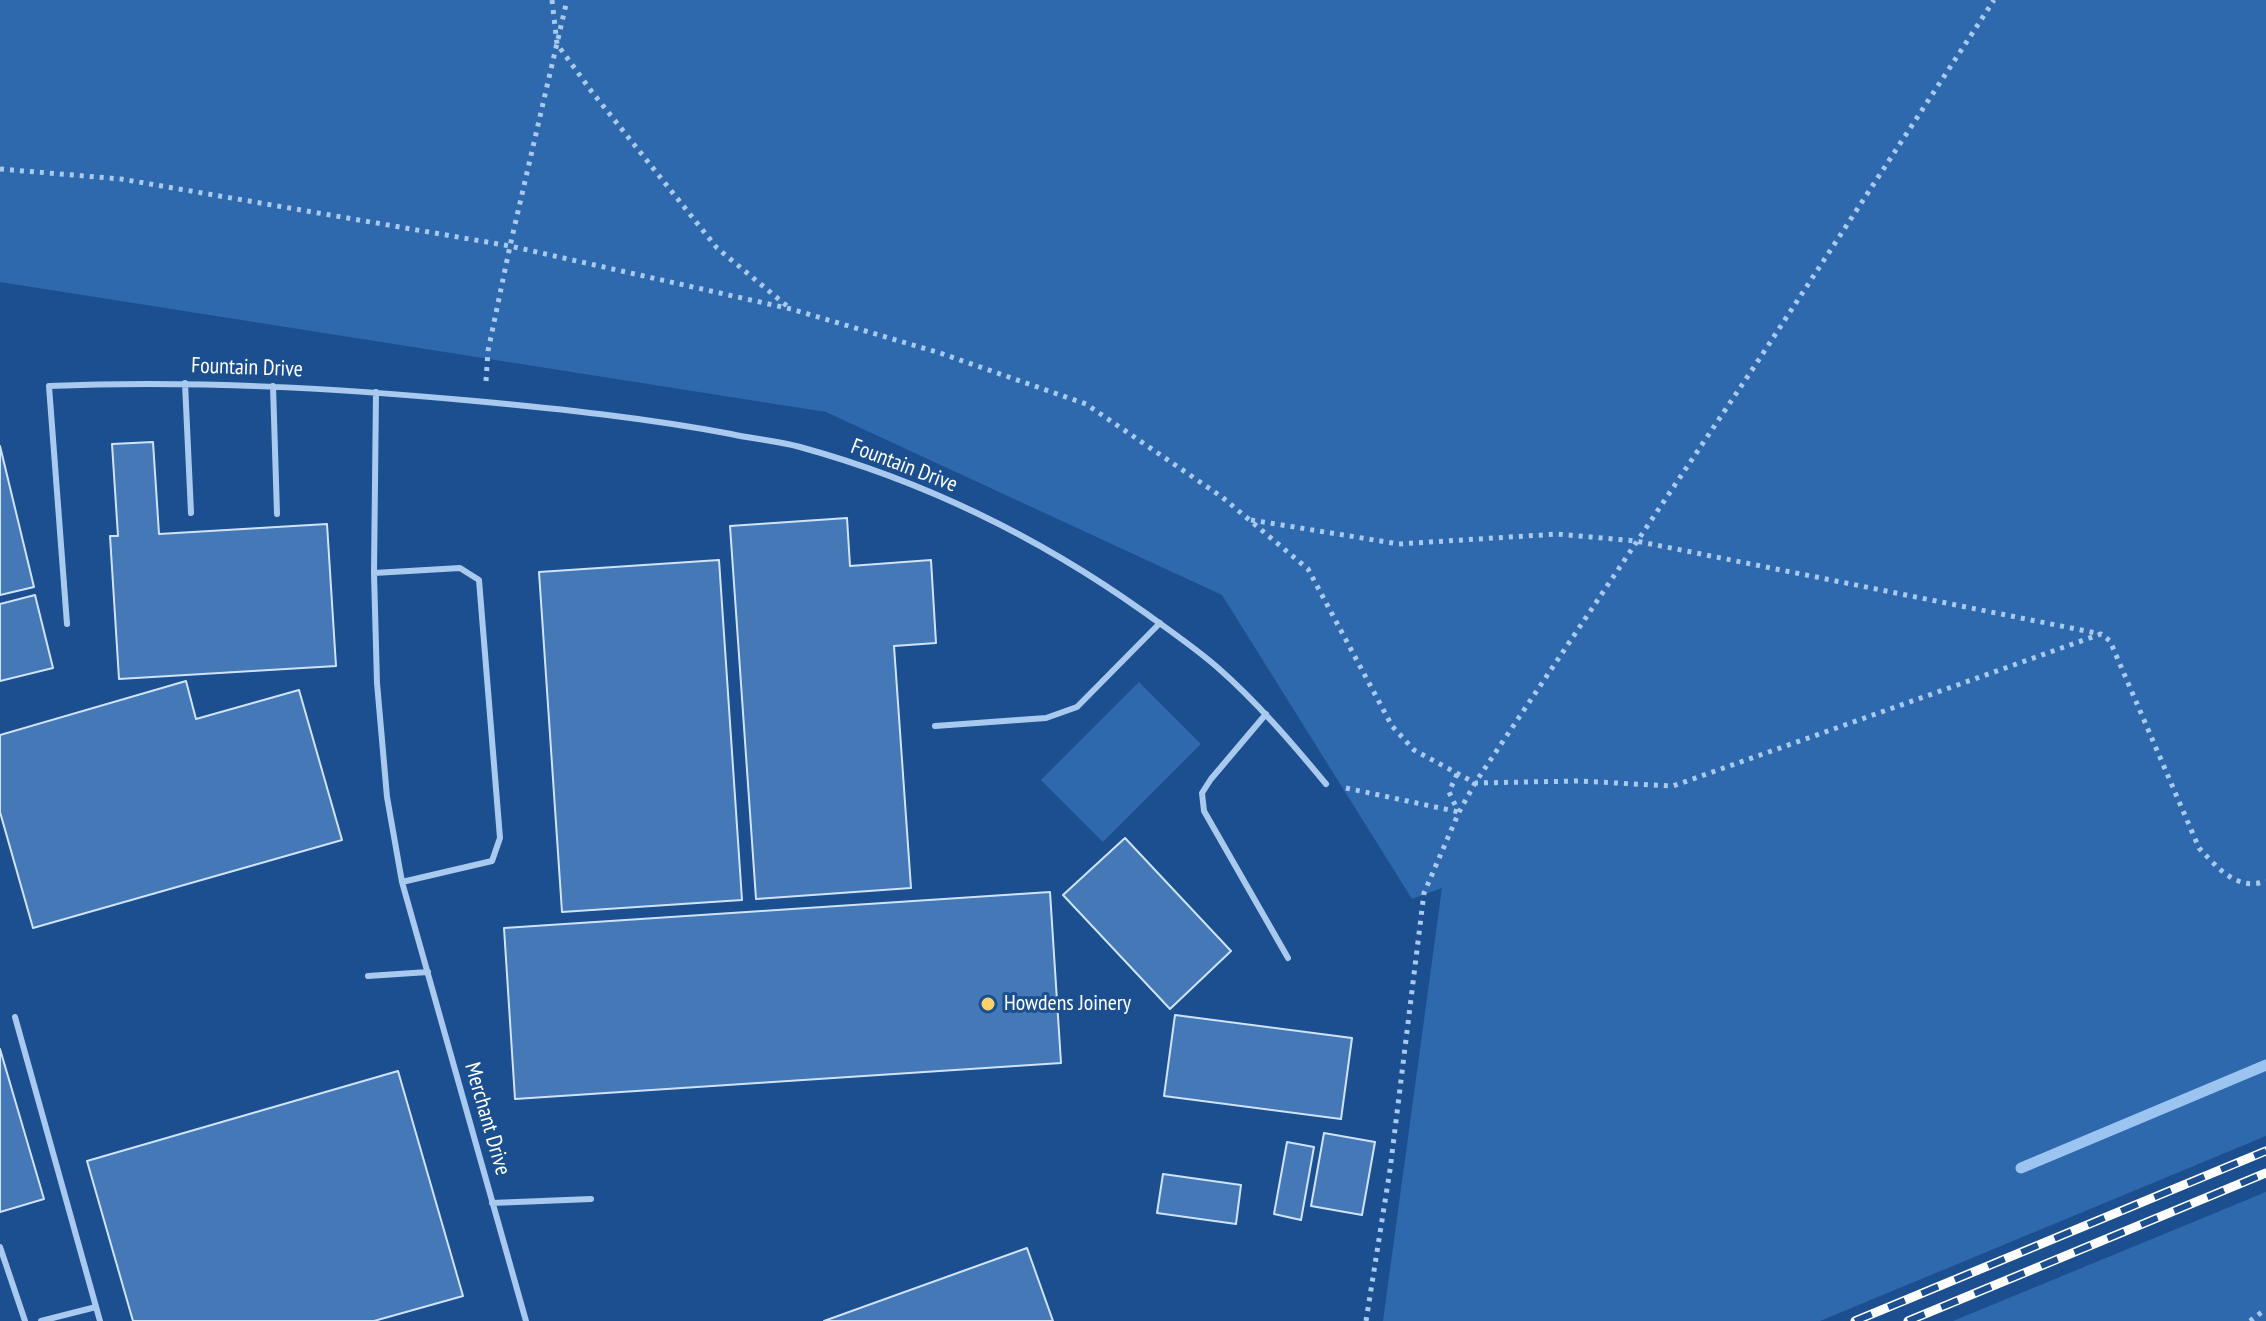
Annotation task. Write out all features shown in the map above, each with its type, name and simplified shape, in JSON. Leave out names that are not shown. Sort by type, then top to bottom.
[{"type":"lane","name":"Fountain Drive","points":[[67,624],[49,386],[116,383],[273,386],[376,392],[596,413],[798,447],[910,483],[1029,538],[1098,580],[1217,666],[1266,714],[1326,784]]},
{"type":"lane","points":[[185,383],[191,513]]},
{"type":"lane","points":[[273,386],[277,514]]},
{"type":"lane","points":[[374,573],[460,568],[479,580],[500,838],[492,861],[402,882],[387,797],[377,683],[374,573],[376,392]]},
{"type":"lane","points":[[935,726],[1046,718],[1077,707],[1160,623]]},
{"type":"lane","points":[[1266,714],[1202,793],[1204,811],[1288,958]]},
{"type":"lane","name":"Merchant Drive","points":[[402,882],[526,1321]]},
{"type":"lane","points":[[368,976],[428,972]]},
{"type":"lane","points":[[15,1017],[100,1321]]},
{"type":"lane","points":[[492,1203],[591,1199]]},
{"type":"lane","points":[[0,1247],[25,1321]]},
{"type":"lane","points":[[41,1321],[96,1307]]},
{"type":"path","points":[[552,0],[557,44],[592,92],[717,248],[791,309]]},
{"type":"path","points":[[484,402],[488,351],[567,0]]},
{"type":"path","points":[[1366,1321],[1390,1170],[1424,893],[1459,812],[1475,783],[1756,364],[1994,0]]},
{"type":"path","points":[[0,169],[121,179],[510,246],[791,309],[940,353],[1086,404],[1222,497],[1308,569],[1392,726],[1414,750],[1475,783],[1578,781],[1673,786],[2101,634]]},
{"type":"path","points":[[1250,520],[1399,544],[1557,534],[1636,541],[2101,634],[2110,641],[2199,848],[2224,876],[2256,885],[2266,881]]},
{"type":"path","points":[[1457,774],[1449,792],[1459,812]]},
{"type":"path","points":[[1326,784],[1459,812]]},
{"type":"path","points":[[2250,1321],[2266,1309]]},
{"type":"shaded area","points":[[0,0],[2266,0],[2266,1136],[1820,1321],[1383,1321],[1442,888],[1412,899],[1222,595],[826,412],[0,282]]},
{"type":"shaded area","points":[[1139,682],[1201,744],[1103,842],[1041,780]]},
{"type":"shaded area","points":[[2266,1192],[2266,1321],[1953,1321]]},
{"type":"building","points":[[153,442],[159,534],[327,524],[336,666],[119,679],[110,536],[118,536],[112,444]]},
{"type":"building","points":[[0,446],[34,587],[0,595]]},
{"type":"building","points":[[847,518],[850,566],[931,560],[936,643],[894,646],[911,888],[756,899],[730,526]]},
{"type":"building","points":[[719,560],[742,900],[562,912],[539,572]]},
{"type":"building","points":[[35,595],[53,668],[0,681],[0,604]]},
{"type":"building","points":[[186,681],[196,719],[299,690],[342,840],[33,928],[0,812],[0,735]]},
{"type":"building","points":[[1125,838],[1231,951],[1170,1009],[1063,895]]},
{"type":"building","points":[[1050,892],[1061,1063],[515,1099],[504,928]]},
{"type":"building","points":[[1175,1015],[1352,1038],[1341,1119],[1164,1096]]},
{"type":"building","points":[[0,1049],[44,1199],[0,1212]]},
{"type":"building","points":[[398,1071],[463,1296],[374,1321],[133,1321],[87,1161]]},
{"type":"building","points":[[1324,1133],[1375,1142],[1362,1215],[1311,1206]]},
{"type":"building","points":[[1287,1142],[1314,1147],[1301,1220],[1274,1214]]},
{"type":"building","points":[[1163,1174],[1241,1185],[1236,1224],[1157,1213]]},
{"type":"building","points":[[1027,1248],[1053,1321],[824,1321]]},
{"type":"waterway","points":[[2021,1168],[2266,1065]]},
{"type":"railway","points":[[1855,1321],[2266,1151]]},
{"type":"railway","points":[[1908,1321],[2266,1173]]},
{"type":"place","name":"Howdens Joinery","points":[[988,1004]]}]
